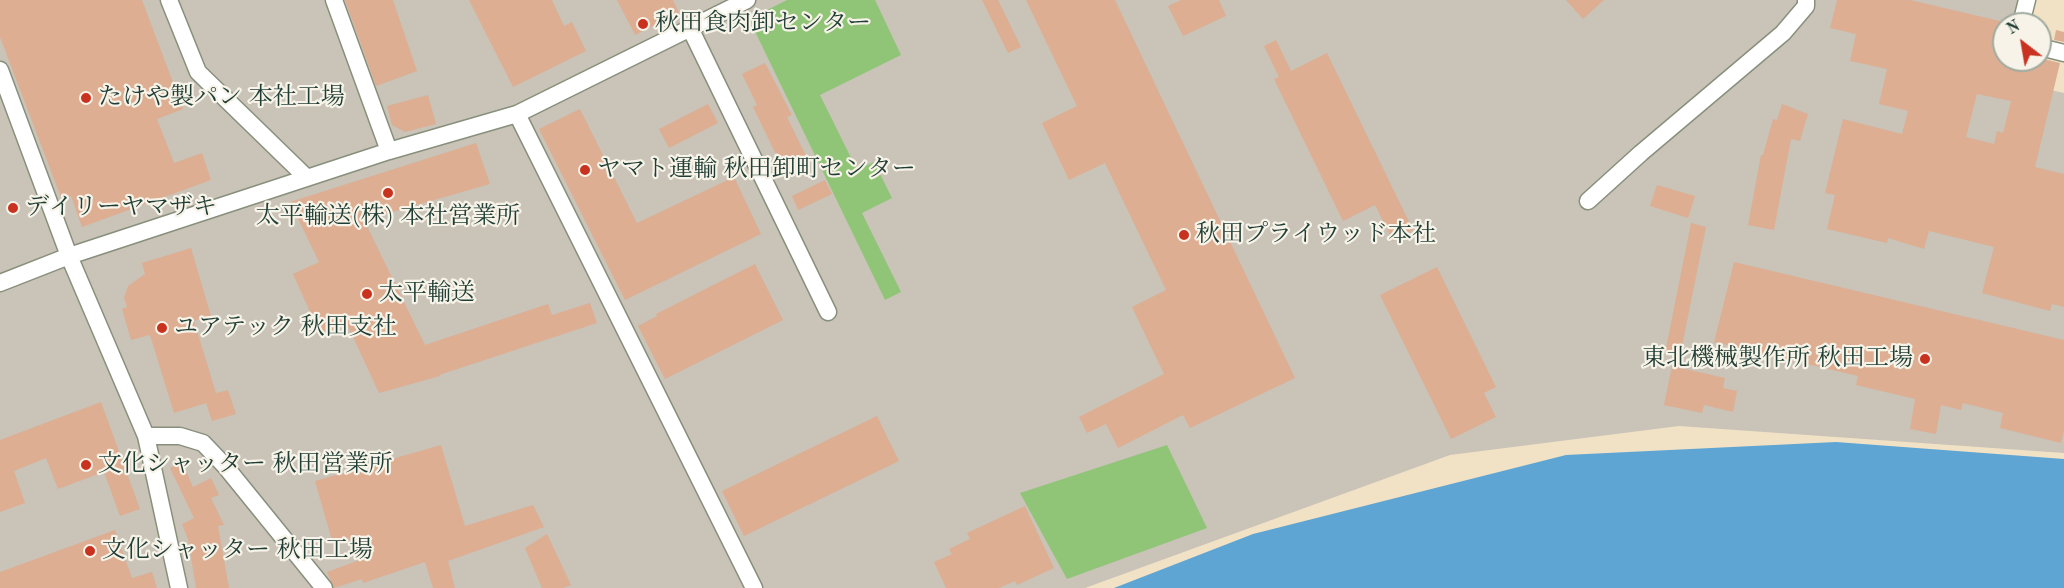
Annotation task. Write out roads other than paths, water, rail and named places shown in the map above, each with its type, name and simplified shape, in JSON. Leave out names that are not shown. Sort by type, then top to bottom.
[{"type":"street","points":[[169,0],[198,72],[307,178]]},
{"type":"street","points":[[334,0],[389,151]]},
{"type":"street","points":[[0,283],[69,255],[389,151],[517,114],[747,0]]},
{"type":"street","points":[[1588,201],[1783,33],[1806,6],[1806,0]]},
{"type":"street","points":[[690,28],[828,312]]},
{"type":"street","points":[[0,70],[69,255],[146,436],[178,588]]},
{"type":"street","points":[[517,114],[754,588]]},
{"type":"street","points":[[146,436],[180,436],[203,443],[225,466],[324,588]]},
{"type":"water","points":[[1836,442],[2064,459],[2064,588],[1114,588],[1253,534],[1566,455]]},
{"type":"place","name":"秋田食肉卸センター","points":[[643,24]]},
{"type":"place","name":"たけや製パン 本社工場","points":[[86,98]]},
{"type":"place","name":"ヤマト運輸 秋田卸町センター","points":[[585,170]]},
{"type":"place","name":"太平輸送(株) 本社営業所","points":[[388,193]]},
{"type":"place","name":"デイリーヤマザキ","points":[[13,208]]},
{"type":"place","name":"秋田プライウッド本社","points":[[1184,235]]},
{"type":"place","name":"太平輸送","points":[[367,294]]},
{"type":"place","name":"ユアテック 秋田支社","points":[[162,328]]},
{"type":"place","name":"東北機械製作所 秋田工場","points":[[1925,359]]},
{"type":"place","name":"文化シャッター 秋田営業所","points":[[86,465]]},
{"type":"place","name":"文化シャッター 秋田工場","points":[[90,551]]}]
